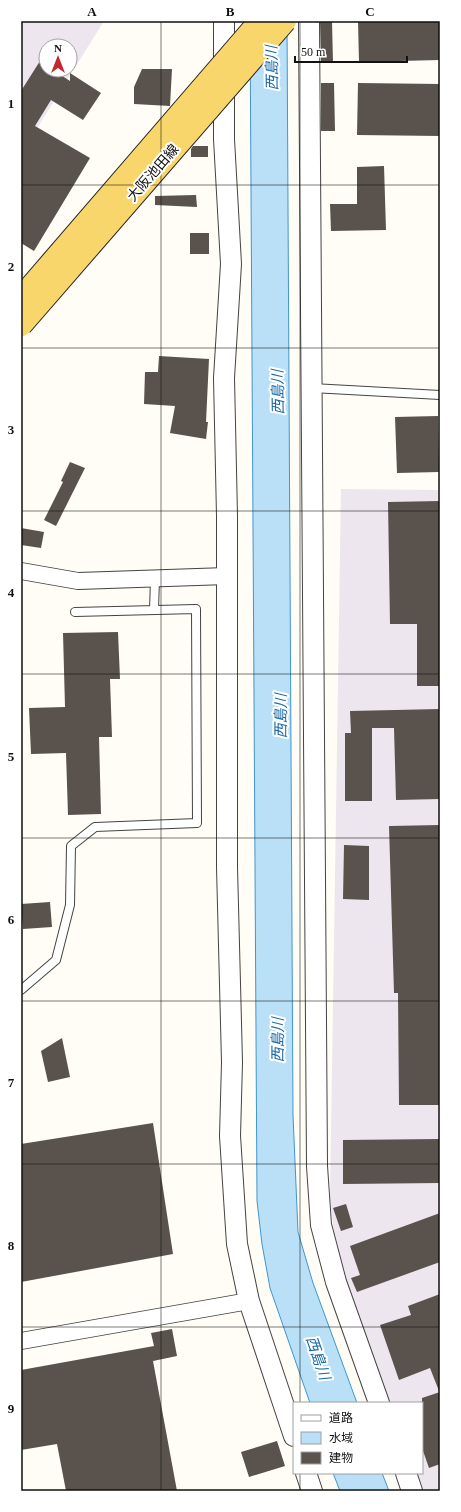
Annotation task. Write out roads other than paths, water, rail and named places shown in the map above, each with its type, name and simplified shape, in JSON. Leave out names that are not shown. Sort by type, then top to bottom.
[{"type":"main road","name":"大阪池田線","points":[[21,298],[260,21]]},
{"type":"main road","name":"大阪池田線","points":[[21,325],[285,21]]},
{"type":"street","points":[[224,21],[224,139],[230,264],[224,378],[227,576],[227,867],[232,1062],[230,1136],[237,1244],[248,1301],[293,1433]]},
{"type":"street","points":[[309,21],[317,1166],[322,1225],[336,1282],[379,1402]]},
{"type":"street","points":[[21,571],[78,581],[227,576]]},
{"type":"street","points":[[21,1341],[248,1301]]},
{"type":"street","points":[[306,1474],[312,1491]]},
{"type":"street","points":[[406,1474],[412,1491]]},
{"type":"lane","points":[[311,388],[440,395]]},
{"type":"lane","points":[[154,579],[154,610]]},
{"type":"lane","points":[[21,990],[56,960],[70,904],[71,846],[95,827],[197,823],[196,609],[75,612]]},
{"type":"water","name":"西島川","points":[[250,21],[287,21],[293,1115],[298,1232],[313,1283],[357,1402],[310,1402],[270,1288],[262,1244],[257,1201]]},
{"type":"water","points":[[333,1474],[382,1474],[389,1491],[340,1491]]}]
